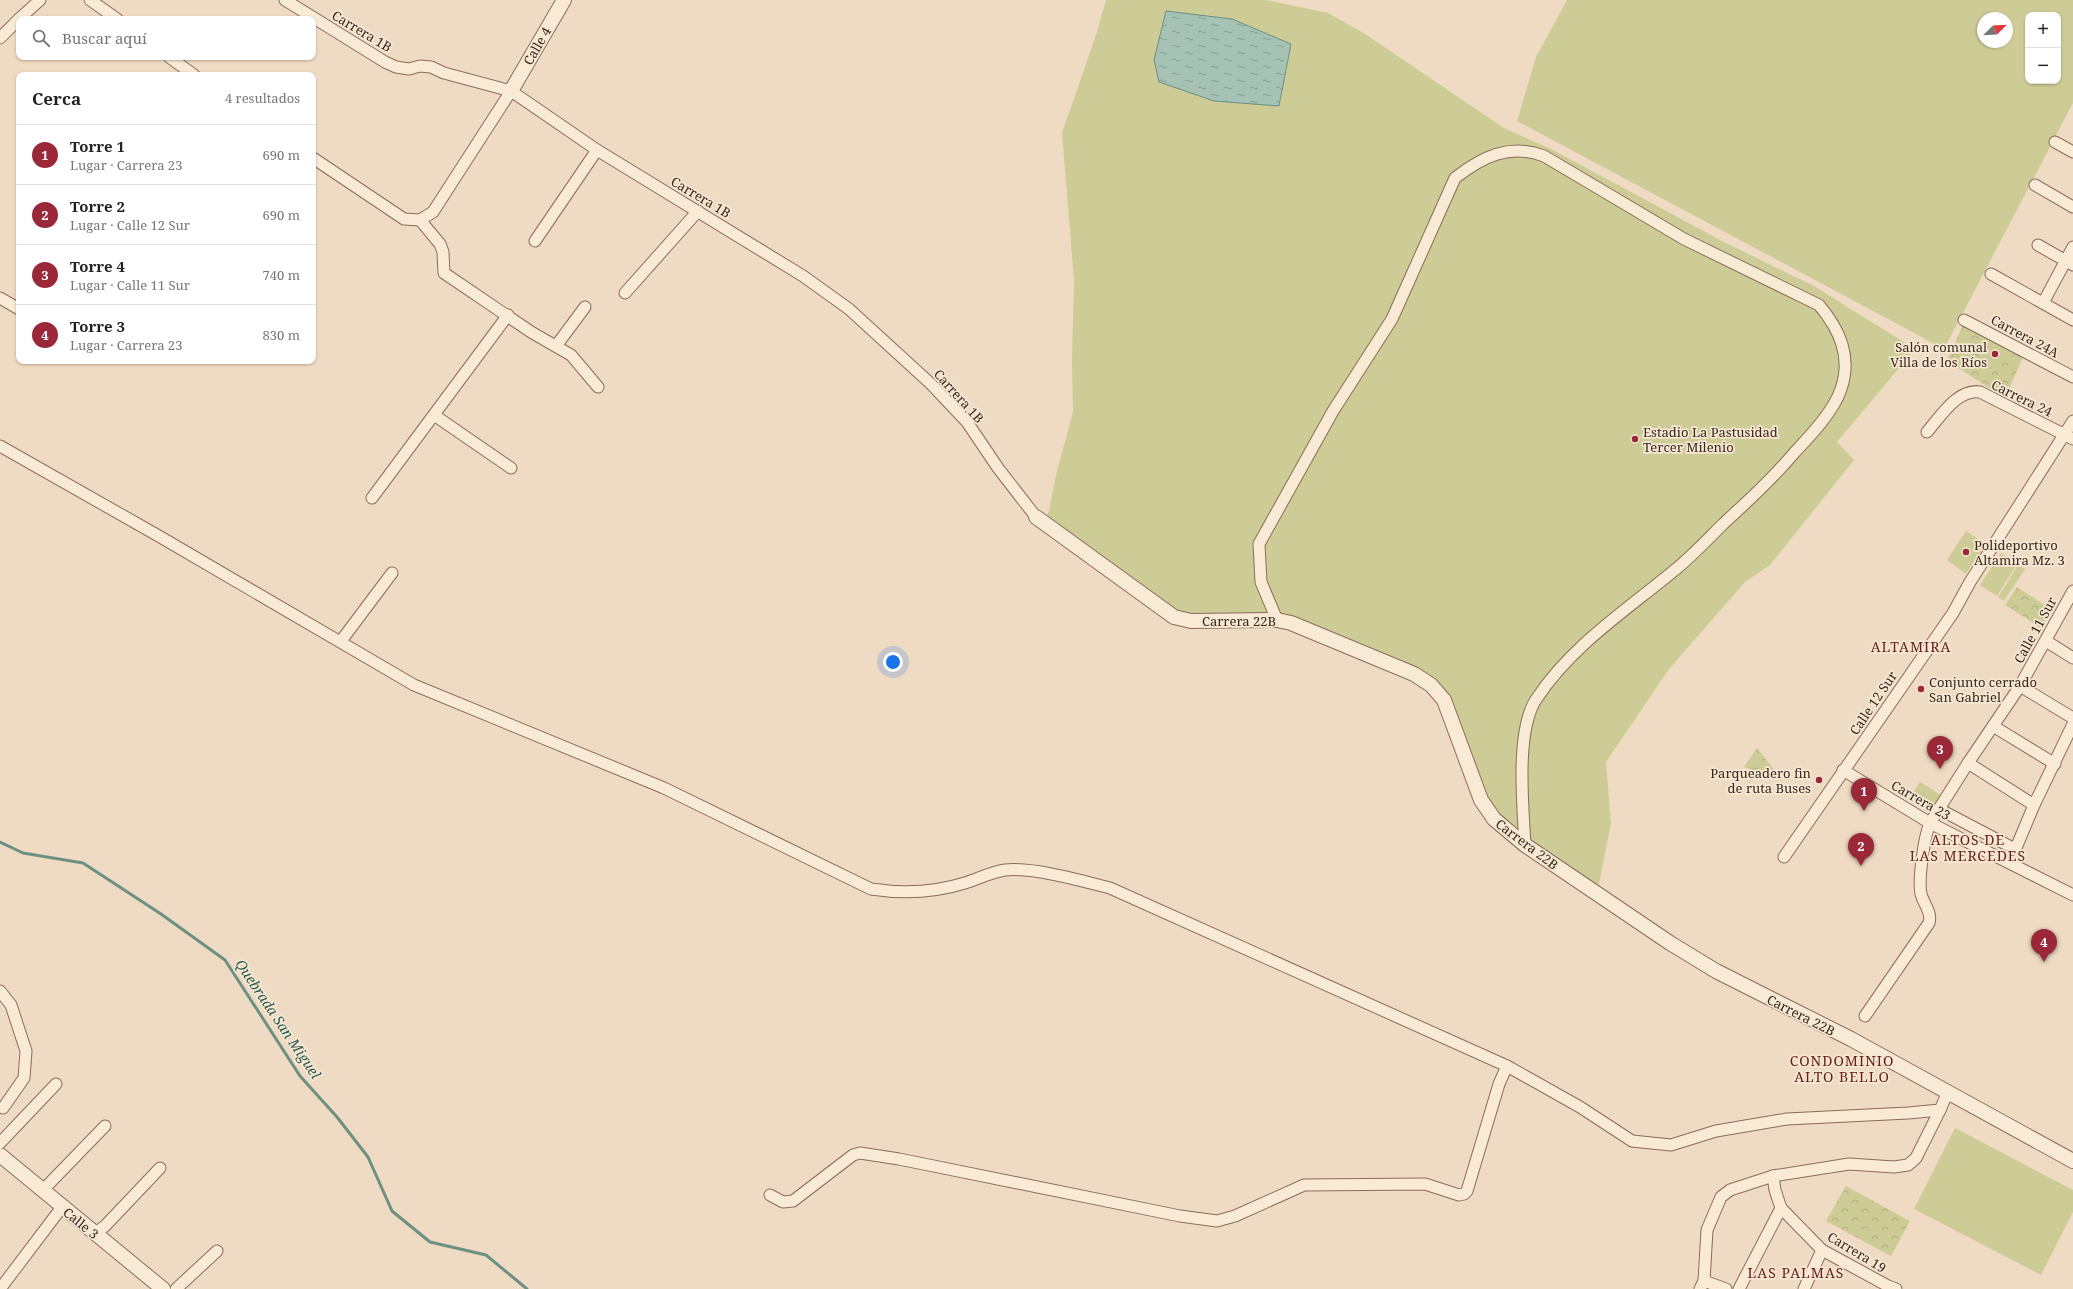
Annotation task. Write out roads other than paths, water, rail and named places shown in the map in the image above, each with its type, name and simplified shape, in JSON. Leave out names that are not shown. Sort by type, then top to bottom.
[{"type":"street","points":[[22,16],[40,0]]},
{"type":"street","points":[[90,0],[113,16]]},
{"type":"street","name":"Carrera 1B","points":[[286,0],[311,16]]},
{"type":"street","name":"Calle 4","points":[[511,91],[564,0]]},
{"type":"street","name":"Carrera 1B","points":[[316,19],[384,62],[396,67],[409,69],[420,66],[431,67],[444,73],[511,91],[597,150],[803,276],[849,309],[889,344],[967,422],[998,468],[1036,517]]},
{"type":"street","points":[[0,38],[16,22]]},
{"type":"street","points":[[173,60],[190,72]]},
{"type":"street","points":[[316,160],[404,219],[420,220],[433,212],[511,91]]},
{"type":"street","points":[[2055,142],[2073,152]]},
{"type":"street","points":[[535,241],[597,150]]},
{"type":"street","points":[[1277,620],[1261,582],[1259,544],[1333,411],[1392,319],[1455,178],[1473,164],[1493,154],[1510,150],[1527,151],[1544,156],[1684,239],[1819,305],[1832,321],[1844,350],[1845,367],[1843,381],[1835,402],[1809,437],[1776,475],[1678,567],[1575,652],[1536,698],[1526,726],[1524,750],[1522,789],[1525,845]]},
{"type":"street","points":[[2035,184],[2073,207]]},
{"type":"street","points":[[625,293],[698,211]]},
{"type":"street","points":[[420,220],[440,244],[443,252],[444,273],[531,332],[571,355],[598,387]]},
{"type":"street","points":[[2038,245],[2069,263]]},
{"type":"street","points":[[2043,303],[2069,263],[2073,247]]},
{"type":"street","points":[[1991,274],[2073,320]]},
{"type":"street","points":[[0,298],[16,307]]},
{"type":"street","points":[[556,346],[585,307]]},
{"type":"street","points":[[372,498],[508,315]]},
{"type":"street","name":"Carrera 24A","points":[[1964,320],[2073,377]]},
{"type":"street","name":"Carrera 24","points":[[1928,432],[1952,404],[1968,393],[1980,392],[2069,437]]},
{"type":"street","points":[[434,415],[511,468]]},
{"type":"street","name":"Calle 12 Sur","points":[[1784,857],[1953,613],[1970,582],[2069,437],[2073,421]]},
{"type":"street","points":[[0,446],[342,641],[414,684],[664,788],[871,889],[890,892],[935,891],[991,874],[1018,870],[1082,881],[1110,888],[1507,1066],[1580,1107],[1632,1141],[1671,1145],[1716,1131],[1787,1119],[1940,1110]]},
{"type":"street","name":"Carrera 22B","points":[[1036,517],[1174,617],[1191,621],[1277,620],[1291,623],[1414,674],[1431,685],[1444,700],[1481,800],[1494,818],[1525,845],[1716,971],[1851,1039],[1947,1094],[2073,1161]]},
{"type":"street","points":[[342,641],[392,573]]},
{"type":"street","name":"Calle 11 Sur","points":[[1865,1016],[1929,923],[1931,917],[1921,894],[1920,882],[1926,833],[1930,823],[2020,686],[2072,595]]},
{"type":"street","points":[[2046,642],[2073,658]]},
{"type":"street","points":[[2020,686],[2073,718]]},
{"type":"street","points":[[1939,809],[2013,848],[2016,848],[2034,805],[2073,724]]},
{"type":"street","points":[[1993,726],[2055,764]]},
{"type":"street","points":[[1968,763],[2034,805]]},
{"type":"street","name":"Carrera 23","points":[[1843,770],[1930,823],[2073,895]]},
{"type":"street","points":[[0,991],[11,1005],[26,1051],[24,1078],[2,1108]]},
{"type":"street","points":[[770,1195],[783,1202],[793,1201],[847,1159],[860,1153],[899,1159],[1180,1216],[1217,1221],[1235,1216],[1304,1185],[1425,1184],[1459,1195],[1464,1194],[1469,1185],[1507,1066]]},
{"type":"street","points":[[0,1143],[56,1084]]},
{"type":"street","points":[[1726,1289],[1702,1285],[1707,1230],[1721,1197],[1730,1190],[1744,1184],[1773,1176],[1850,1164],[1894,1167],[1908,1165],[1916,1158],[1947,1094]]},
{"type":"street","points":[[43,1190],[105,1126]]},
{"type":"street","name":"Calle 3","points":[[0,1155],[43,1190],[62,1208],[163,1289]]},
{"type":"street","points":[[94,1234],[105,1226],[160,1168]]},
{"type":"street","name":"Carrera 19","points":[[1773,1176],[1775,1190],[1781,1208],[1822,1250],[1896,1289]]},
{"type":"street","points":[[0,1289],[62,1208]]},
{"type":"street","points":[[1739,1289],[1781,1208]]},
{"type":"street","points":[[1804,1289],[1822,1250]]},
{"type":"street","points":[[176,1289],[217,1251]]},
{"type":"water","points":[[1166,11],[1232,19],[1291,44],[1279,106],[1214,101],[1159,82],[1154,60]]},
{"type":"waterway","name":"Quebrada San Miguel","points":[[0,842],[23,853],[83,863],[161,914],[225,960],[300,1076],[337,1117],[368,1157],[392,1211],[430,1242],[486,1255],[527,1289]]},
{"type":"place","name":"Salón comunal Villa de los Ríos","points":[[1995,354]]},
{"type":"place","name":"Estadio La Pastusidad Tercer Milenio","points":[[1635,439]]},
{"type":"place","name":"Polideportivo Altamira Mz. 3","points":[[1966,552]]},
{"type":"place","name":"Conjunto cerrado San Gabriel","points":[[1921,689]]},
{"type":"place","name":"Torre 4","points":[[1940,769]]},
{"type":"place","name":"Parqueadero fin de ruta Buses","points":[[1819,780]]},
{"type":"place","name":"Torre 1","points":[[1864,811]]},
{"type":"place","name":"Torre 2","points":[[1861,866]]},
{"type":"place","name":"Torre 3","points":[[2044,962]]},
{"type":"district","name":"ALTAMIRA","points":[[1911,647]]},
{"type":"district","name":"ALTOS DE LAS MERCEDES","points":[[1968,848]]},
{"type":"district","name":"CONDOMINIO ALTO BELLO","points":[[1842,1070]]},
{"type":"district","name":"LAS PALMAS","points":[[1796,1273]]}]
